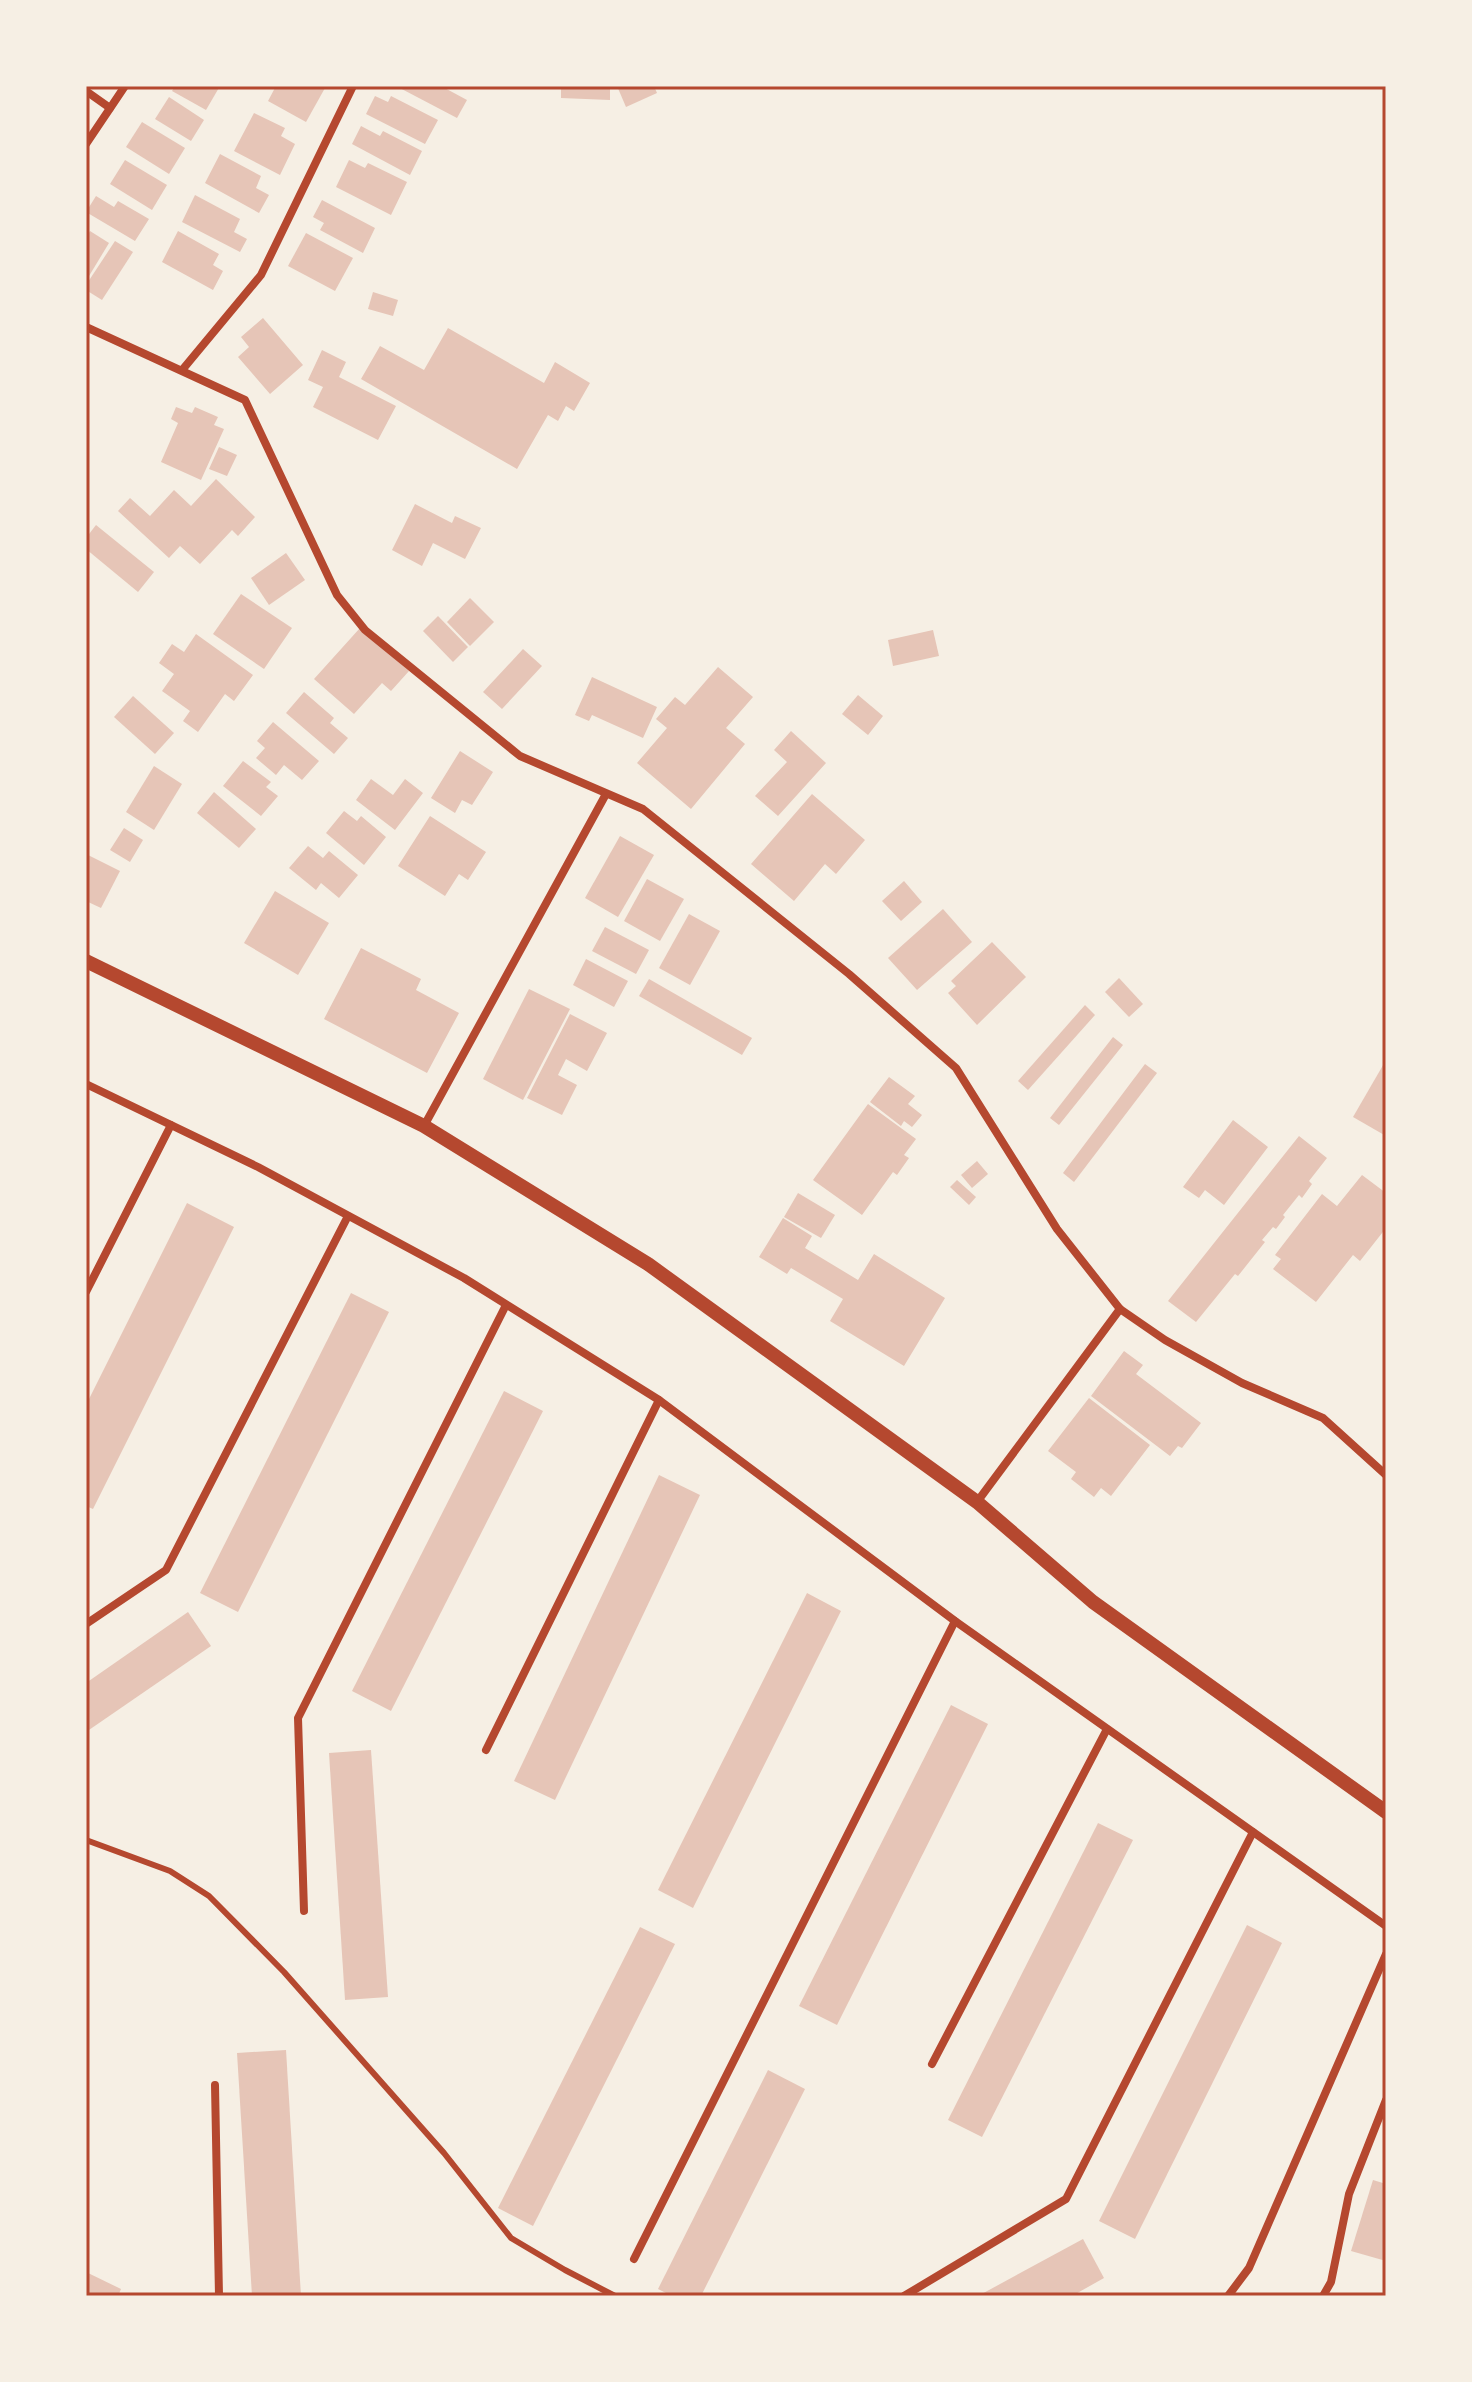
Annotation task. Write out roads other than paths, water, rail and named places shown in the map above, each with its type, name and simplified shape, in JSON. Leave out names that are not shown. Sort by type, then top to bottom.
[{"type":"street","points":[[86,144],[125,86]]},
{"type":"street","points":[[183,369],[261,275],[353,86]]},
{"type":"street","points":[[86,91],[110,108]]},
{"type":"street","points":[[86,327],[245,400],[337,595],[365,630],[520,756],[643,809],[849,974],[956,1068],[1057,1229],[1120,1309],[1165,1340],[1242,1383],[1323,1418],[1386,1475]]},
{"type":"street","points":[[424,1126],[606,794]]},
{"type":"street","points":[[86,961],[424,1126],[648,1264],[977,1502],[1093,1602],[1386,1812]]},
{"type":"street","points":[[86,1084],[258,1167],[464,1278],[659,1400],[955,1621],[1386,1926]]},
{"type":"street","points":[[86,1292],[171,1125]]},
{"type":"street","points":[[86,1624],[166,1570],[348,1216]]},
{"type":"street","points":[[304,1911],[298,1718],[506,1305]]},
{"type":"street","points":[[977,1502],[1120,1309]]},
{"type":"street","points":[[486,1750],[659,1400]]},
{"type":"street","points":[[634,2259],[955,1621]]},
{"type":"street","points":[[932,2064],[1107,1729]]},
{"type":"street","points":[[904,2296],[1066,2199],[1253,1832]]},
{"type":"street","points":[[1228,2296],[1249,2268],[1386,1954]]},
{"type":"street","points":[[215,2085],[219,2296]]},
{"type":"street","points":[[1323,2296],[1331,2282],[1349,2194],[1386,2100]]},
{"type":"lane","points":[[86,1840],[170,1871],[209,1896],[294,1984],[444,2153],[511,2238],[615,2296]]}]
